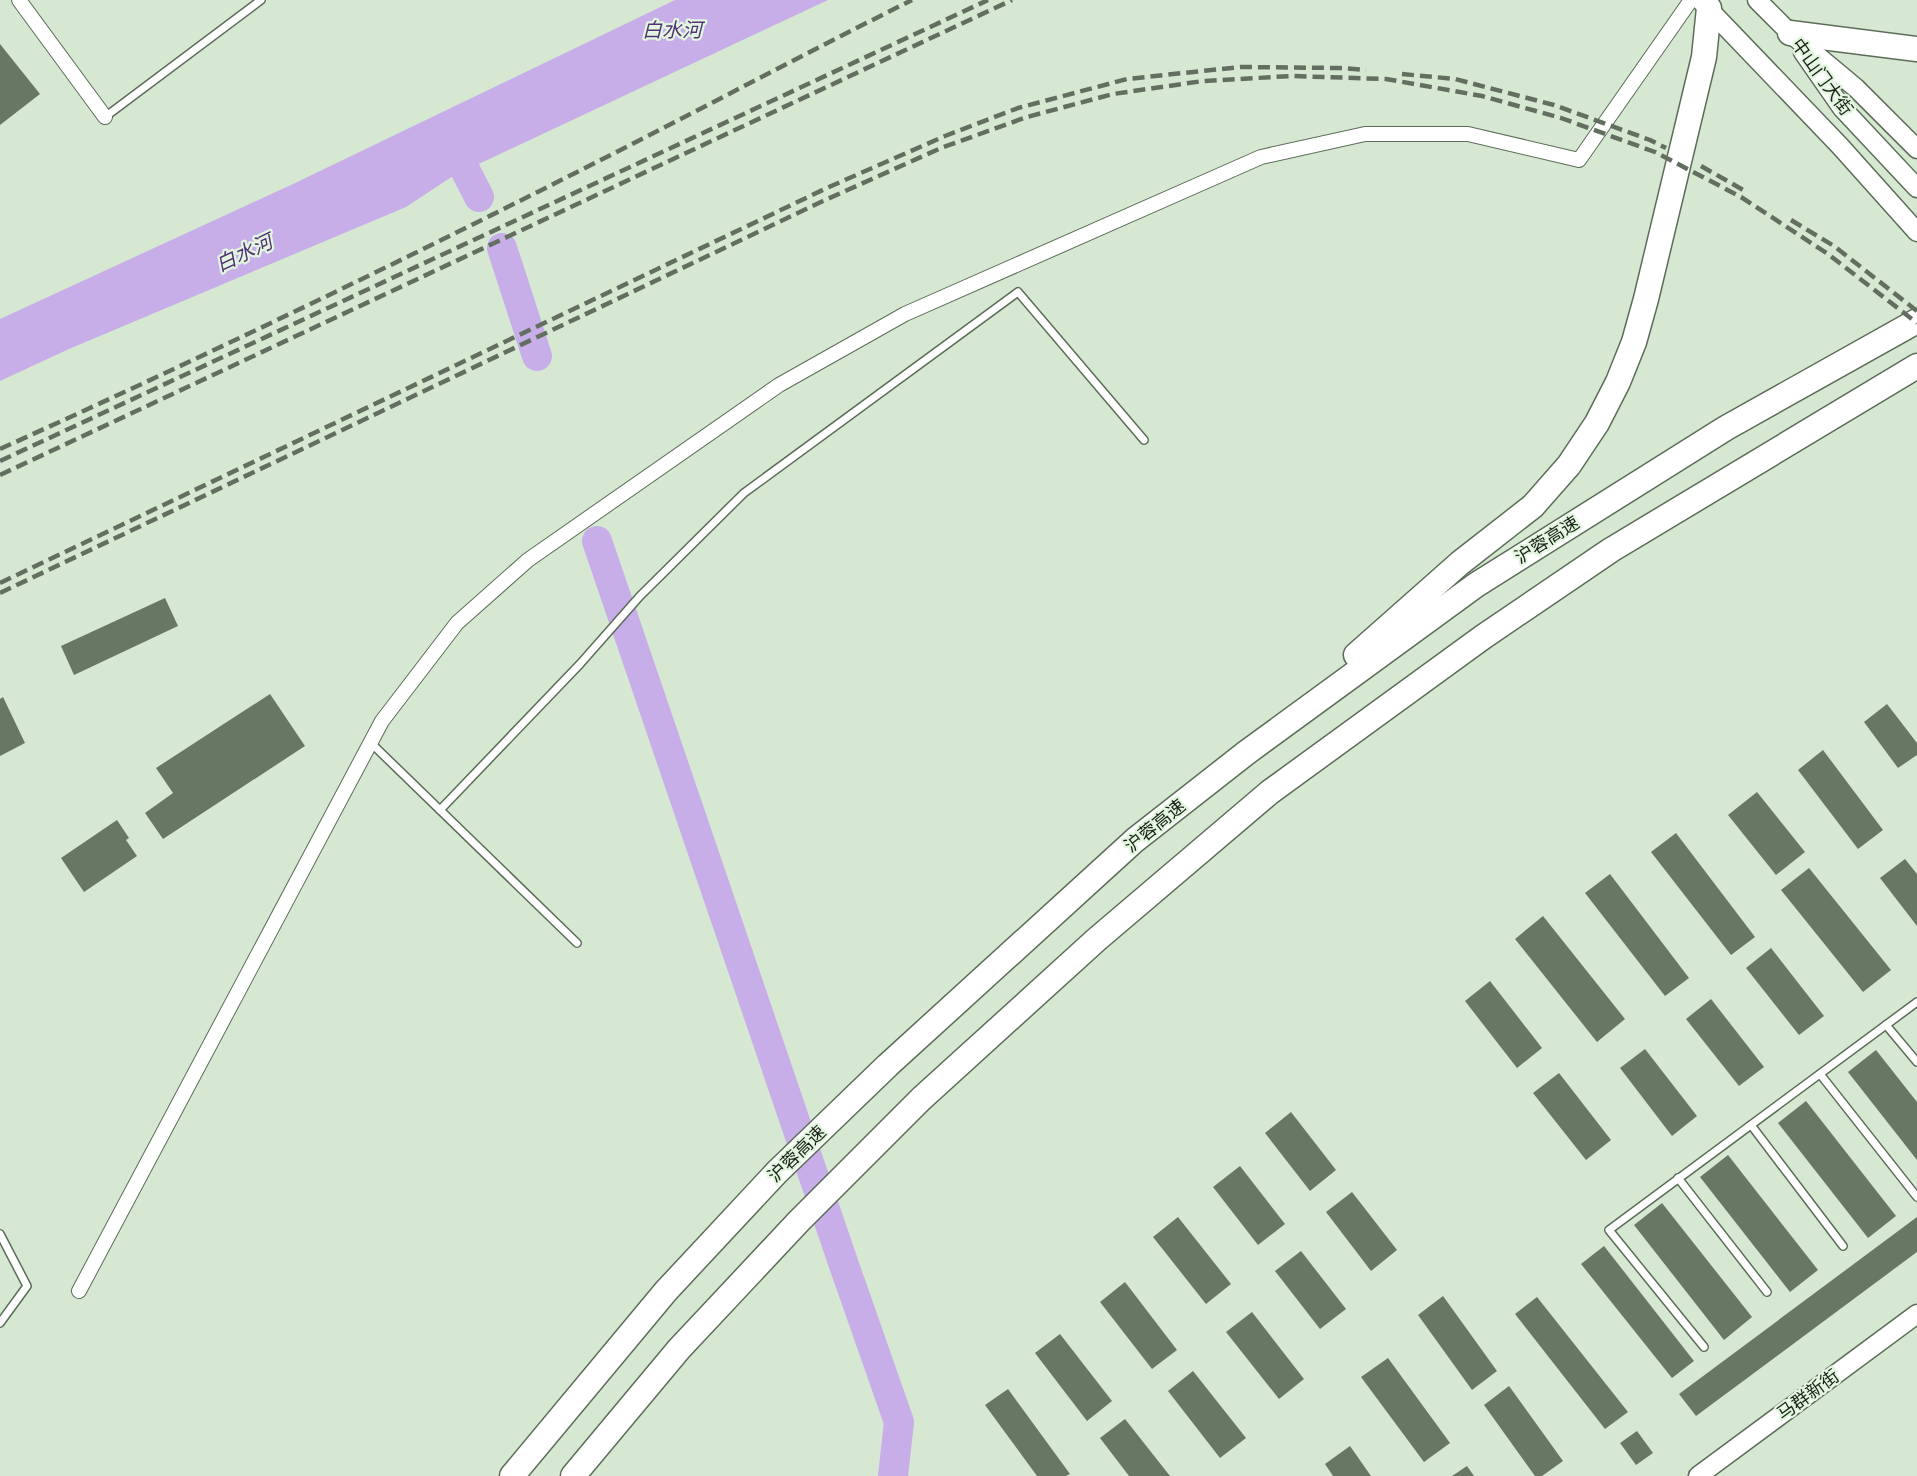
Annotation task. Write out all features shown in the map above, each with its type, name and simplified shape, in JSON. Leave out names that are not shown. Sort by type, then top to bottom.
[{"type":"highway","points":[[1246,753],[1460,563],[1533,506],[1569,465],[1597,423],[1630,352],[1646,299],[1704,57],[1700,3]]},
{"type":"highway","points":[[1790,33],[1917,50]]},
{"type":"highway","name":"沪蓉高速","points":[[512,1476],[666,1291],[777,1172],[888,1065],[1135,840],[1246,753],[1476,585],[1726,428],[1917,321]]},
{"type":"highway","points":[[573,1476],[679,1349],[799,1221],[921,1099],[1096,940],[1270,792],[1483,637],[1601,557],[1916,366]]},
{"type":"main road","points":[[1757,0],[1790,33]]},
{"type":"main road","name":"中山门大街","points":[[1700,3],[1840,146],[1917,232]]},
{"type":"main road","name":"中山门大街","points":[[1790,33],[1856,88],[1917,149]]},
{"type":"main road","name":"中山门大街","points":[[1790,33],[1842,108],[1917,188]]},
{"type":"main road","name":"马群新街","points":[[1698,1476],[1917,1314]]},
{"type":"street","points":[[19,0],[105,117]]},
{"type":"street","points":[[79,1291],[382,721],[457,623],[528,560],[788,380],[905,314],[1261,157],[1365,134],[1468,134],[1579,160],[1700,3]]},
{"type":"lane","points":[[105,117],[261,0]]},
{"type":"lane","points":[[440,810],[580,664],[640,596],[744,493],[1018,292],[1144,440]]},
{"type":"lane","points":[[371,743],[577,943]]},
{"type":"lane","points":[[1704,1347],[1609,1230],[1917,1002]]},
{"type":"lane","points":[[1886,1025],[1917,1062]]},
{"type":"lane","points":[[1820,1074],[1917,1197]]},
{"type":"lane","points":[[1750,1125],[1843,1246]]},
{"type":"lane","points":[[1678,1178],[1767,1292]]},
{"type":"lane","points":[[0,1234],[27,1286],[0,1323]]},
{"type":"water","name":"白水河","points":[[675,0],[828,0],[453,176],[406,207],[69,349],[0,381],[0,319],[293,184]]},
{"type":"building","points":[[0,44],[40,94],[0,125]]},
{"type":"building","points":[[165,598],[178,626],[74,675],[61,646]]},
{"type":"building","points":[[270,694],[305,746],[163,839],[145,813],[173,793],[156,768]]},
{"type":"building","points":[[3,697],[25,743],[0,756],[0,699]]},
{"type":"building","points":[[1887,704],[1917,743],[1917,755],[1898,768],[1864,722]]},
{"type":"building","points":[[1823,750],[1883,830],[1858,849],[1798,770]]},
{"type":"building","points":[[1757,792],[1805,852],[1776,875],[1728,815]]},
{"type":"building","points":[[117,820],[129,838],[126,840],[137,856],[84,892],[61,858]]},
{"type":"building","points":[[1676,833],[1755,937],[1731,955],[1651,852]]},
{"type":"building","points":[[1905,859],[1917,874],[1917,926],[1880,878]]},
{"type":"building","points":[[1809,868],[1891,970],[1863,992],[1781,890]]},
{"type":"building","points":[[1610,874],[1689,978],[1665,996],[1585,893]]},
{"type":"building","points":[[1543,916],[1625,1019],[1597,1042],[1515,939]]},
{"type":"building","points":[[1771,948],[1824,1016],[1799,1035],[1746,968]]},
{"type":"building","points":[[1490,981],[1542,1048],[1517,1068],[1465,1001]]},
{"type":"building","points":[[1711,999],[1764,1067],[1739,1086],[1686,1019]]},
{"type":"building","points":[[1645,1049],[1697,1116],[1672,1136],[1620,1068]]},
{"type":"building","points":[[1876,1050],[1917,1102],[1917,1160],[1848,1072]]},
{"type":"building","points":[[1559,1073],[1611,1140],[1586,1160],[1533,1093]]},
{"type":"building","points":[[1806,1101],[1896,1216],[1868,1238],[1778,1123]]},
{"type":"building","points":[[1291,1112],[1336,1170],[1310,1191],[1265,1133]]},
{"type":"building","points":[[1728,1155],[1818,1270],[1790,1292],[1700,1177]]},
{"type":"building","points":[[1240,1166],[1285,1224],[1258,1245],[1213,1187]]},
{"type":"building","points":[[1352,1192],[1397,1250],[1371,1271],[1326,1212]]},
{"type":"building","points":[[1662,1203],[1752,1317],[1724,1340],[1634,1225]]},
{"type":"building","points":[[1178,1217],[1231,1284],[1206,1304],[1153,1237]]},
{"type":"building","points":[[1917,1217],[1917,1252],[1696,1416],[1679,1394]]},
{"type":"building","points":[[1604,1246],[1694,1361],[1672,1378],[1581,1264]]},
{"type":"building","points":[[1301,1251],[1346,1309],[1320,1329],[1275,1271]]},
{"type":"building","points":[[1125,1282],[1177,1350],[1152,1369],[1100,1302]]},
{"type":"building","points":[[1443,1296],[1497,1371],[1472,1390],[1418,1315]]},
{"type":"building","points":[[1537,1297],[1628,1412],[1605,1429],[1515,1314]]},
{"type":"building","points":[[1252,1312],[1304,1379],[1279,1399],[1226,1332]]},
{"type":"building","points":[[1060,1334],[1112,1401],[1087,1421],[1035,1353]]},
{"type":"building","points":[[1388,1358],[1450,1443],[1424,1462],[1361,1377]]},
{"type":"building","points":[[1193,1371],[1246,1438],[1220,1458],[1168,1391]]},
{"type":"building","points":[[1509,1386],[1563,1461],[1542,1476],[1535,1476],[1484,1405]]},
{"type":"building","points":[[1008,1389],[1070,1474],[1037,1476],[985,1405]]},
{"type":"building","points":[[1125,1419],[1170,1476],[1129,1476],[1100,1438]]},
{"type":"building","points":[[1637,1431],[1653,1453],[1636,1465],[1620,1443]]},
{"type":"building","points":[[1350,1446],[1371,1476],[1333,1476],[1325,1464]]},
{"type":"building","points":[[1467,1466],[1474,1476],[1452,1476]]},
{"type":"waterway","points":[[455,150],[479,197]]},
{"type":"waterway","points":[[502,248],[537,356]]},
{"type":"waterway","points":[[597,541],[899,1422],[893,1476]]},
{"type":"railway","points":[[0,449],[221,347],[440,241],[912,0]]},
{"type":"railway","points":[[0,461],[988,0]]},
{"type":"railway","points":[[0,475],[1012,0]]},
{"type":"railway","points":[[0,583],[829,187],[945,136],[1018,108],[1127,79],[1240,67],[1366,70]]},
{"type":"railway","points":[[1402,74],[1455,79],[1554,105],[1666,148]]},
{"type":"railway","points":[[0,593],[823,201],[941,148],[1027,117],[1113,94],[1203,81],[1292,76],[1386,79],[1482,96],[1561,118],[1655,152],[1741,197],[1828,254],[1917,323]]},
{"type":"railway","points":[[1701,166],[1745,191]]},
{"type":"railway","points":[[1791,220],[1834,246],[1917,311]]}]
